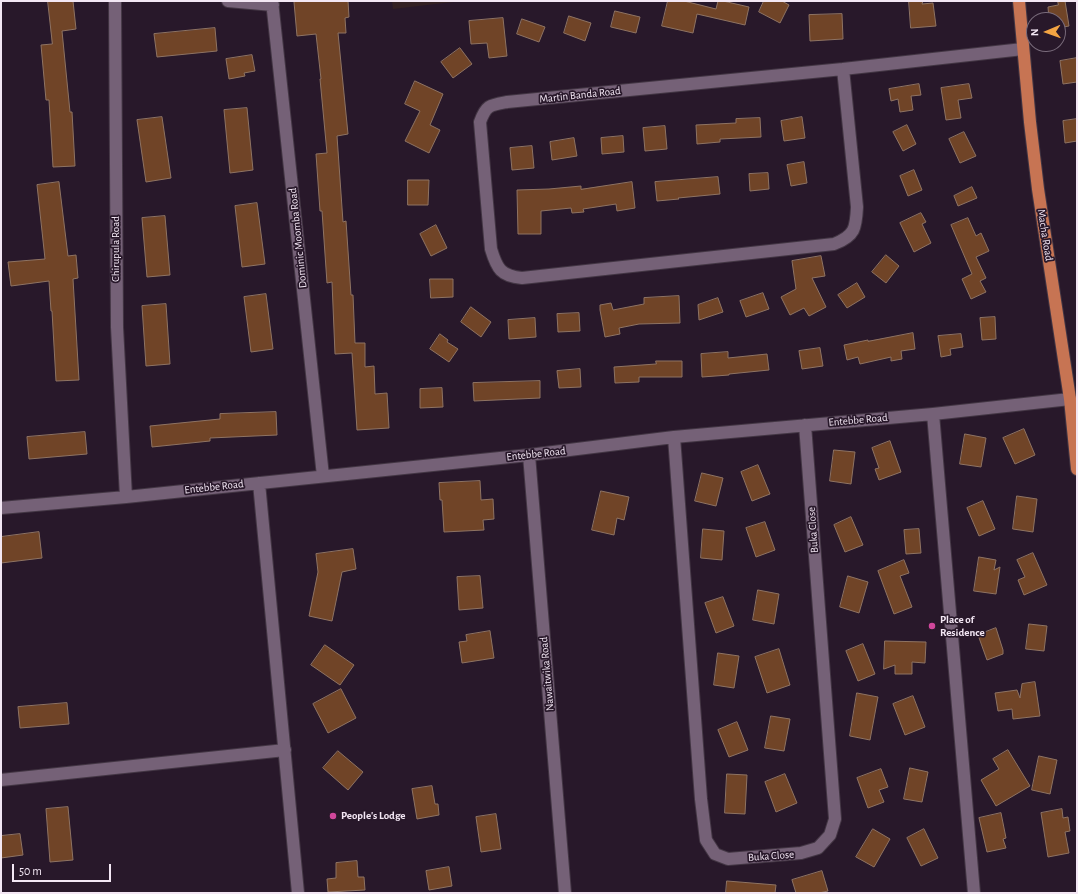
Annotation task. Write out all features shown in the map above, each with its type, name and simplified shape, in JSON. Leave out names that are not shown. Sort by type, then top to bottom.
[{"type":"main road","name":"Macha Road","points":[[1019,1],[1030,122],[1038,189],[1070,399],[1077,469]]},
{"type":"street","name":"Chirupula Road","points":[[115,1],[116,327],[126,497]]},
{"type":"street","points":[[228,1],[272,3]]},
{"type":"street","name":"Dominic Moomba Road","points":[[272,3],[323,476]]},
{"type":"street","name":"Martin Banda Road","points":[[843,69],[857,207],[856,220],[852,234],[844,240],[834,244],[522,278],[510,277],[501,272],[494,261],[491,249],[480,122],[484,112],[493,105],[507,102],[843,69],[1023,49]]},
{"type":"street","name":"Entebbe Road","points":[[1,508],[126,497],[529,455],[674,438],[933,414],[1070,399]]},
{"type":"street","points":[[933,414],[974,893]]},
{"type":"street","name":"Buka Close","points":[[674,438],[706,840],[715,854],[728,859],[801,853],[818,848],[830,835],[835,819],[805,425]]},
{"type":"street","name":"Nawaitwika Road","points":[[529,455],[565,893]]},
{"type":"street","points":[[259,482],[298,893]]},
{"type":"street","points":[[1,780],[285,750]]},
{"type":"shaded area","points":[[392,1],[462,1],[393,9]]},
{"type":"building","points":[[48,1],[73,1],[76,29],[62,31],[70,112],[72,112],[75,166],[53,167],[49,100],[46,100],[41,45],[52,44]]},
{"type":"building","points":[[348,1],[349,17],[345,18],[346,33],[338,33],[348,134],[337,136],[343,222],[346,221],[351,295],[353,295],[355,343],[365,343],[365,367],[374,366],[375,394],[387,393],[389,428],[357,430],[352,353],[335,354],[332,282],[327,283],[316,154],[327,153],[321,79],[316,34],[297,36],[294,2]]},
{"type":"building","points":[[668,1],[684,1],[716,9],[718,1],[749,7],[745,25],[697,14],[693,33],[662,26]]},
{"type":"building","points":[[764,1],[782,1],[789,5],[780,23],[759,12]]},
{"type":"building","points":[[909,1],[923,1],[922,4],[933,3],[936,26],[911,28]]},
{"type":"building","points":[[1058,1],[1065,1],[1069,26],[1066,27],[1066,12],[1048,12],[1048,7],[1058,5]]},
{"type":"building","points":[[615,11],[640,17],[636,33],[611,27]]},
{"type":"building","points":[[842,14],[843,39],[810,41],[809,15]]},
{"type":"building","points":[[569,16],[591,23],[585,41],[564,33]]},
{"type":"building","points":[[503,18],[507,56],[489,58],[487,43],[471,44],[469,21]]},
{"type":"building","points":[[522,19],[545,27],[539,42],[517,34]]},
{"type":"building","points":[[215,28],[217,51],[157,57],[154,34]]},
{"type":"building","points":[[460,48],[472,64],[453,78],[441,62]]},
{"type":"building","points":[[252,55],[255,71],[244,73],[245,76],[229,79],[226,59]]},
{"type":"building","points":[[1077,58],[1077,82],[1063,84],[1060,61]]},
{"type":"building","points":[[415,81],[443,94],[430,125],[440,130],[429,153],[405,141],[420,111],[405,104]]},
{"type":"building","points":[[919,84],[921,95],[911,96],[913,110],[900,112],[898,99],[891,101],[889,89]]},
{"type":"building","points":[[969,84],[972,98],[958,100],[961,118],[946,120],[941,88]]},
{"type":"building","points":[[247,108],[253,170],[230,173],[224,110]]},
{"type":"building","points":[[162,117],[171,178],[146,182],[137,120]]},
{"type":"building","points":[[802,117],[805,138],[784,141],[781,121]]},
{"type":"building","points":[[760,118],[761,137],[720,139],[720,142],[697,144],[696,125],[736,123],[736,119]]},
{"type":"building","points":[[1077,119],[1077,141],[1065,143],[1063,121]]},
{"type":"building","points":[[907,125],[916,144],[903,151],[893,132]]},
{"type":"building","points":[[665,126],[667,149],[645,151],[643,128]]},
{"type":"building","points":[[964,132],[976,156],[960,163],[949,139]]},
{"type":"building","points":[[623,136],[624,152],[602,154],[601,138]]},
{"type":"building","points":[[574,138],[577,156],[552,160],[550,142]]},
{"type":"building","points":[[532,146],[534,168],[512,170],[510,148]]},
{"type":"building","points":[[804,162],[807,183],[791,186],[787,165]]},
{"type":"building","points":[[914,170],[922,190],[908,196],[900,176]]},
{"type":"building","points":[[768,173],[769,189],[750,191],[749,174]]},
{"type":"building","points":[[718,177],[720,194],[657,201],[655,182]]},
{"type":"building","points":[[408,180],[429,180],[428,205],[408,205]]},
{"type":"building","points":[[59,182],[68,256],[76,255],[78,278],[73,279],[79,380],[56,381],[49,281],[11,286],[8,262],[45,259],[37,185]]},
{"type":"building","points":[[632,182],[635,208],[617,211],[616,204],[583,209],[584,212],[572,213],[571,208],[541,211],[541,234],[518,234],[517,190],[581,186],[581,189]]},
{"type":"building","points":[[972,187],[977,198],[958,206],[954,196]]},
{"type":"building","points":[[257,203],[265,264],[242,267],[235,206]]},
{"type":"building","points":[[921,213],[926,222],[922,224],[931,243],[914,252],[900,223]]},
{"type":"building","points":[[165,216],[170,275],[147,277],[142,218]]},
{"type":"building","points":[[968,218],[976,236],[981,233],[989,251],[976,257],[986,278],[980,281],[986,292],[971,299],[962,279],[972,274],[951,225]]},
{"type":"building","points":[[436,225],[447,248],[431,256],[420,234]]},
{"type":"building","points":[[886,255],[899,266],[886,283],[872,272]]},
{"type":"building","points":[[821,256],[825,276],[812,278],[826,307],[809,316],[804,308],[790,315],[781,297],[796,289],[792,261]]},
{"type":"building","points":[[430,279],[453,279],[453,297],[431,298]]},
{"type":"building","points":[[857,283],[865,297],[847,308],[838,295]]},
{"type":"building","points":[[763,293],[769,309],[746,317],[740,301]]},
{"type":"building","points":[[266,294],[273,349],[251,352],[244,297]]},
{"type":"building","points":[[679,296],[680,323],[639,324],[619,328],[620,334],[605,337],[600,305],[611,303],[613,310],[644,304],[644,298]]},
{"type":"building","points":[[718,298],[723,312],[699,320],[698,305]]},
{"type":"building","points":[[166,304],[170,364],[146,366],[142,306]]},
{"type":"building","points":[[471,307],[491,322],[481,337],[461,322]]},
{"type":"building","points":[[579,313],[580,331],[558,332],[557,314]]},
{"type":"building","points":[[995,317],[996,339],[982,340],[980,318]]},
{"type":"building","points":[[535,318],[536,337],[509,339],[508,320]]},
{"type":"building","points":[[913,333],[915,349],[901,351],[902,359],[891,361],[891,357],[860,364],[858,357],[847,360],[844,345]]},
{"type":"building","points":[[440,334],[448,340],[447,342],[458,349],[449,362],[430,349]]},
{"type":"building","points":[[961,334],[963,347],[950,349],[951,355],[941,357],[938,336]]},
{"type":"building","points":[[820,348],[823,366],[802,369],[799,351]]},
{"type":"building","points":[[728,352],[728,358],[767,354],[769,370],[702,377],[701,354]]},
{"type":"building","points":[[656,361],[682,361],[682,377],[639,377],[639,382],[615,383],[614,367],[656,364]]},
{"type":"building","points":[[580,369],[581,387],[559,388],[557,371]]},
{"type":"building","points":[[540,381],[540,398],[474,401],[473,383]]},
{"type":"building","points":[[442,388],[443,407],[420,408],[420,389]]},
{"type":"building","points":[[276,412],[277,435],[210,438],[210,441],[152,447],[150,426],[220,419],[220,414]]},
{"type":"building","points":[[1024,429],[1035,455],[1015,464],[1003,438]]},
{"type":"building","points":[[85,432],[87,454],[29,459],[27,437]]},
{"type":"building","points":[[965,434],[986,438],[981,467],[960,464]]},
{"type":"building","points":[[890,441],[901,472],[879,480],[875,469],[879,468],[872,448]]},
{"type":"building","points":[[834,450],[855,452],[851,484],[830,481]]},
{"type":"building","points":[[758,465],[770,494],[752,501],[741,472]]},
{"type":"building","points":[[702,473],[723,478],[716,506],[695,501]]},
{"type":"building","points":[[480,481],[481,500],[493,499],[494,519],[483,520],[484,530],[444,532],[442,500],[440,500],[439,483]]},
{"type":"building","points":[[601,491],[629,497],[624,520],[617,518],[614,535],[592,530]]},
{"type":"building","points":[[1017,496],[1037,499],[1033,532],[1013,529]]},
{"type":"building","points":[[983,501],[995,529],[979,536],[967,508]]},
{"type":"building","points":[[851,517],[863,545],[845,552],[834,525]]},
{"type":"building","points":[[765,522],[775,550],[756,557],[746,528]]},
{"type":"building","points":[[703,529],[724,531],[722,560],[701,558]]},
{"type":"building","points":[[919,529],[921,553],[906,554],[904,530]]},
{"type":"building","points":[[39,532],[42,558],[1,563],[1,537]]},
{"type":"building","points":[[353,549],[356,569],[342,572],[332,621],[309,616],[318,572],[316,554]]},
{"type":"building","points":[[1033,553],[1047,585],[1024,595],[1018,580],[1025,577],[1017,560]]},
{"type":"building","points":[[979,557],[996,560],[994,570],[1000,567],[996,594],[974,591]]},
{"type":"building","points":[[904,560],[909,573],[900,576],[912,607],[894,614],[878,571]]},
{"type":"building","points":[[480,576],[483,608],[459,610],[457,577]]},
{"type":"building","points":[[848,576],[868,582],[859,613],[840,607]]},
{"type":"building","points":[[758,590],[779,594],[774,624],[753,620]]},
{"type":"building","points":[[723,597],[734,626],[716,633],[705,603]]},
{"type":"building","points":[[1029,624],[1047,626],[1044,651],[1026,649]]},
{"type":"building","points":[[996,628],[1003,654],[987,660],[978,635]]},
{"type":"building","points":[[490,631],[494,658],[462,663],[459,642],[467,641],[466,635]]},
{"type":"building","points":[[885,641],[926,642],[925,663],[912,662],[912,674],[895,674],[895,665],[884,669]]},
{"type":"building","points":[[863,644],[875,674],[858,681],[846,651]]},
{"type":"building","points":[[325,645],[354,665],[340,685],[311,665]]},
{"type":"building","points":[[779,649],[790,685],[767,693],[755,657]]},
{"type":"building","points":[[718,653],[739,656],[734,688],[714,685]]},
{"type":"building","points":[[1035,682],[1040,716],[1013,719],[1012,709],[998,711],[995,693],[1017,690],[1020,698],[1022,684]]},
{"type":"building","points":[[341,689],[356,718],[328,733],[313,704]]},
{"type":"building","points":[[857,693],[878,697],[870,740],[850,736]]},
{"type":"building","points":[[913,696],[925,727],[905,735],[893,704]]},
{"type":"building","points":[[67,703],[69,724],[20,728],[18,707]]},
{"type":"building","points":[[771,716],[790,719],[784,751],[765,748]]},
{"type":"building","points":[[737,722],[748,750],[729,757],[718,730]]},
{"type":"building","points":[[1008,750],[1030,786],[996,806],[981,780],[999,769],[993,759]]},
{"type":"building","points":[[338,751],[363,772],[348,790],[323,768]]},
{"type":"building","points":[[1039,756],[1057,760],[1050,794],[1032,790]]},
{"type":"building","points":[[910,768],[928,772],[922,802],[904,799]]},
{"type":"building","points":[[881,769],[888,787],[879,790],[884,802],[868,808],[857,778]]},
{"type":"building","points":[[727,774],[747,775],[745,814],[725,813]]},
{"type":"building","points":[[785,774],[797,803],[776,812],[765,782]]},
{"type":"building","points":[[432,786],[435,804],[438,804],[439,815],[417,819],[412,789]]},
{"type":"building","points":[[68,807],[73,860],[50,862],[46,809]]},
{"type":"building","points":[[1062,809],[1063,818],[1068,817],[1070,831],[1065,832],[1069,853],[1048,857],[1041,813]]},
{"type":"building","points":[[1001,813],[1006,838],[1003,839],[1006,848],[987,852],[979,818]]},
{"type":"building","points":[[496,814],[501,849],[481,852],[476,817]]},
{"type":"building","points":[[873,829],[890,839],[874,867],[856,857]]},
{"type":"building","points":[[924,829],[938,858],[921,866],[907,838]]},
{"type":"building","points":[[20,834],[23,855],[1,858],[1,836]]},
{"type":"building","points":[[357,861],[358,877],[364,877],[365,890],[328,892],[327,879],[336,878],[336,863]]},
{"type":"building","points":[[449,867],[452,886],[429,890],[426,871]]},
{"type":"building","points":[[822,871],[828,891],[819,893],[796,893],[792,880]]},
{"type":"building","points":[[727,881],[776,885],[775,893],[726,893]]},
{"type":"place","name":"Place of Residence","points":[[932,626]]},
{"type":"place","name":"People's Lodge","points":[[333,816]]}]
